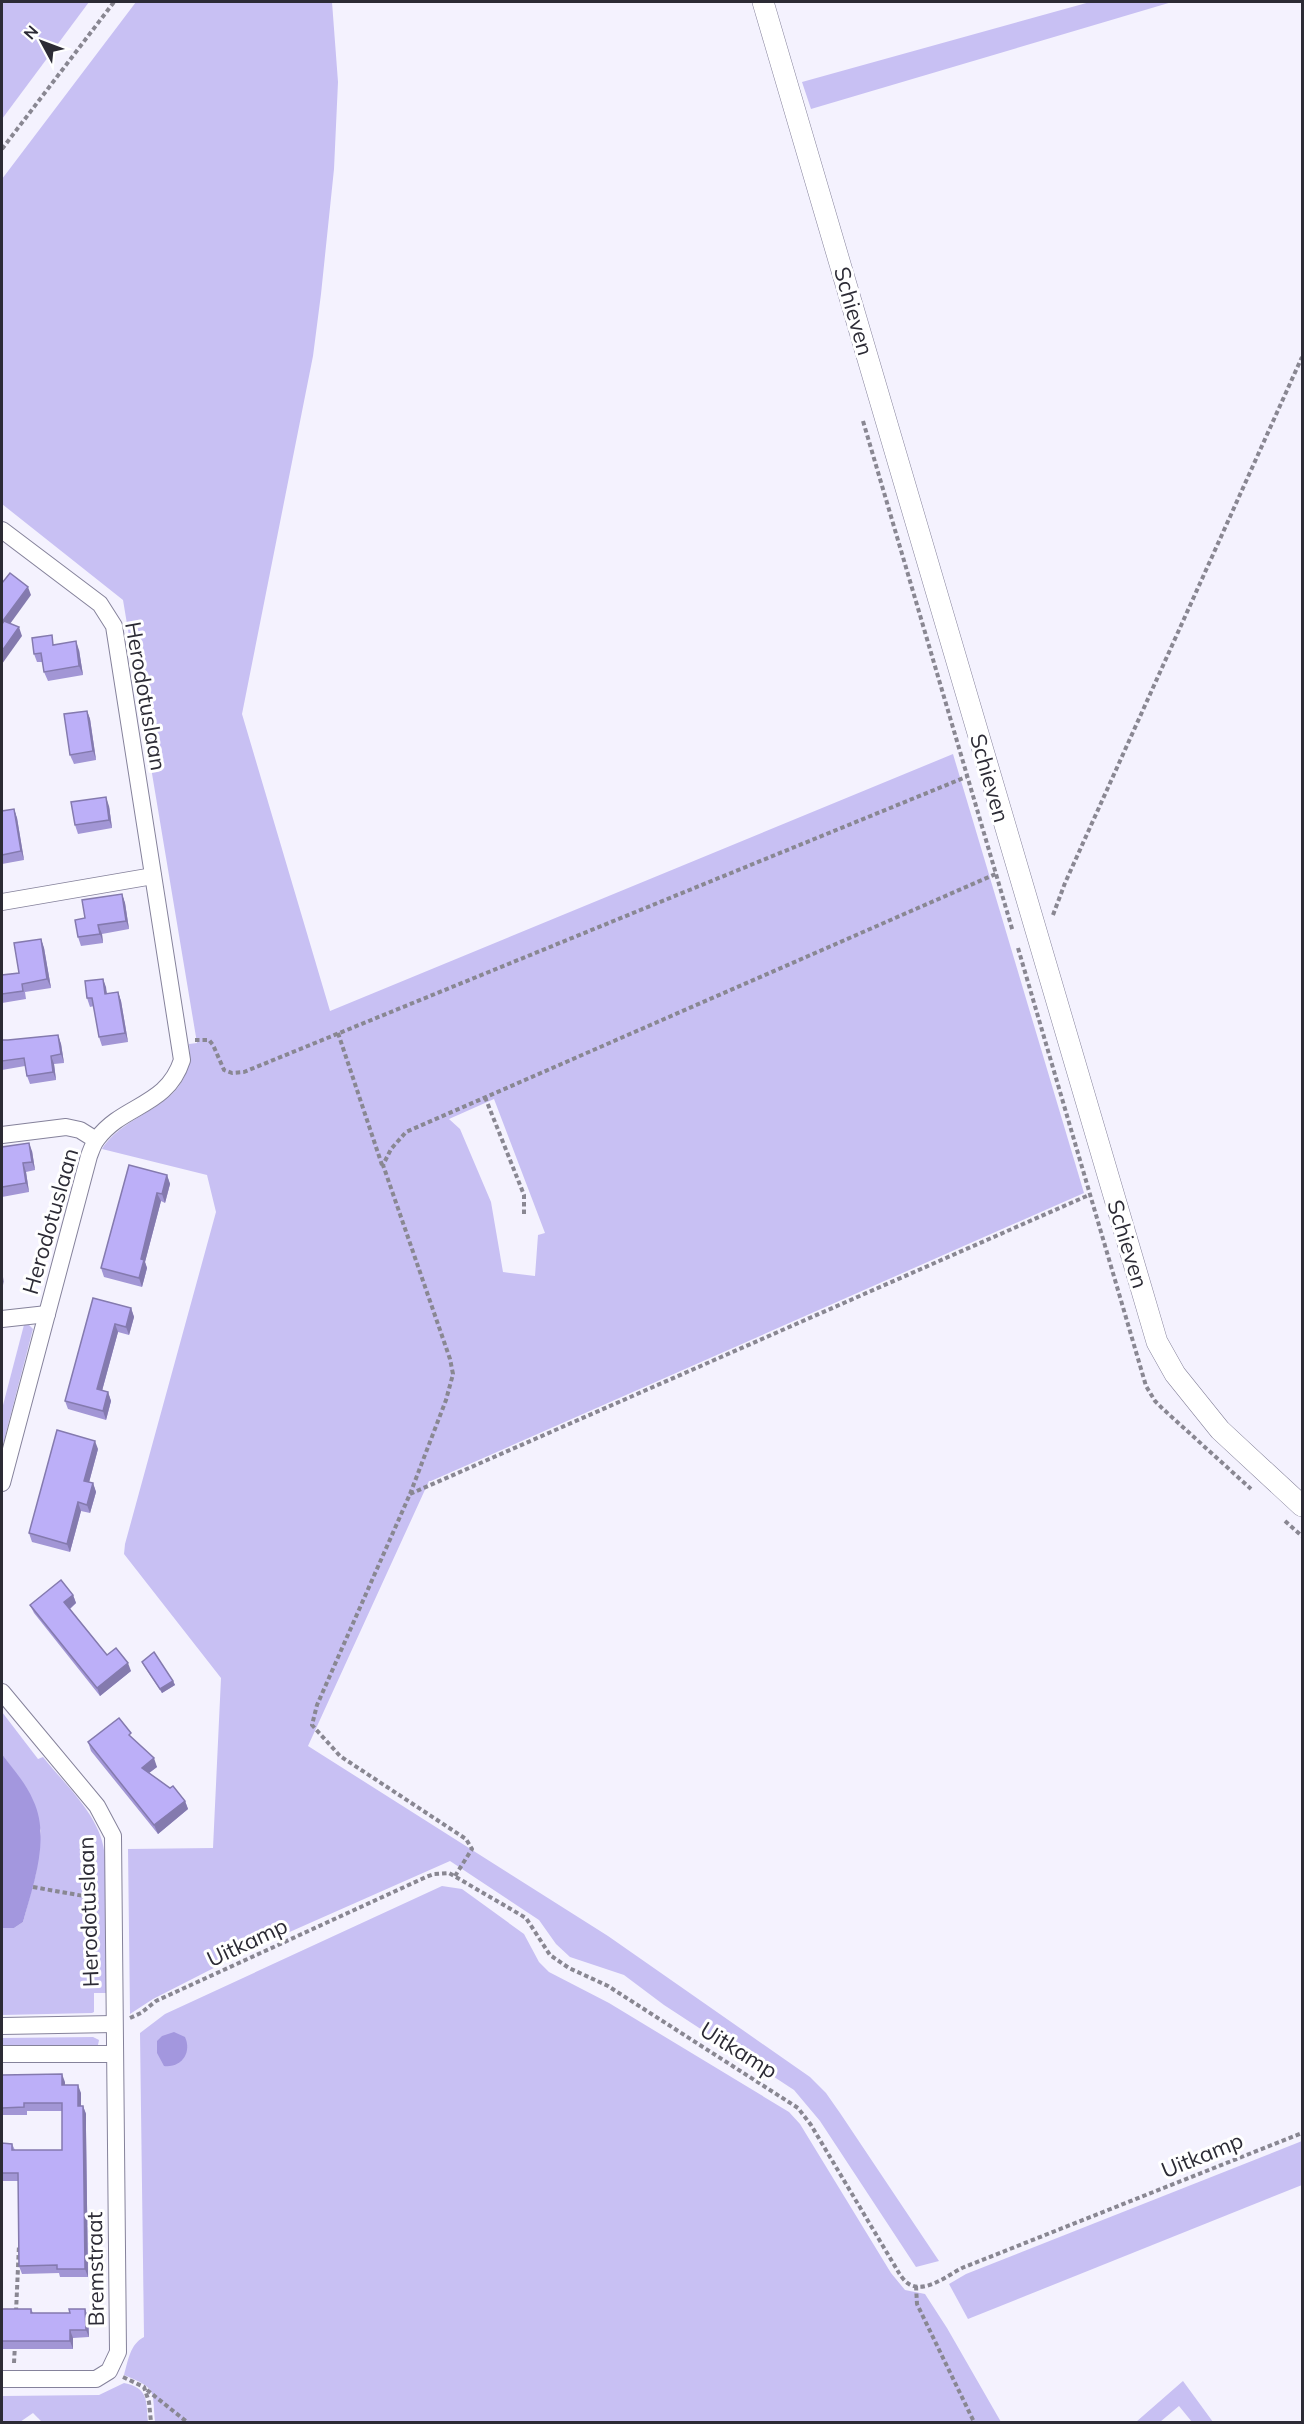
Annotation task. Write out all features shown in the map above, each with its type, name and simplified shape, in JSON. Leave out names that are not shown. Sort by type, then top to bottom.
[{"type":"street","name":"Schieven","points":[[763,2],[1157,1341],[1188,1392],[1220,1430],[1302,1506]]},
{"type":"street","name":"Herodotuslaan","points":[[2,1483],[89,1156],[96,1140],[111,1124],[165,1090],[177,1075],[182,1060],[114,626],[100,604],[4,536]]},
{"type":"street","points":[[2,902],[153,876]]},
{"type":"street","name":"Herodotuslaan","points":[[2,1135],[66,1127],[80,1130],[96,1140]]},
{"type":"street","name":"Herodotuslaan","points":[[2,1319],[47,1314]]},
{"type":"street","name":"Herodotuslaan","points":[[2,1692],[97,1806],[113,1836],[114,2054]]},
{"type":"street","points":[[2,2025],[114,2024]]},
{"type":"street","points":[[2,2054],[114,2054]]},
{"type":"street","name":"Bremstraat","points":[[109,2371],[118,2352],[114,2054]]},
{"type":"street","points":[[8,2379],[96,2379],[109,2371]]},
{"type":"path","points":[[2,149],[114,2]]},
{"type":"path","points":[[1036,934],[1050,925],[1065,883],[1302,357]]},
{"type":"path","name":"Schieven","points":[[860,410],[1016,942],[1036,934]]},
{"type":"path","points":[[181,1043],[209,1040],[224,1070],[232,1073],[244,1072],[966,777]]},
{"type":"path","points":[[383,1165],[391,1149],[406,1132],[996,874]]},
{"type":"path","points":[[338,1033],[450,1359],[453,1374],[446,1400],[410,1494],[317,1705],[312,1725],[340,1756],[466,1839],[472,1849],[455,1876]]},
{"type":"path","points":[[485,1097],[524,1196],[525,1217]]},
{"type":"path","points":[[410,1494],[1089,1195]]},
{"type":"path","name":"Uitkamp","points":[[114,2024],[141,2013],[156,2001],[426,1877],[441,1873],[455,1876],[526,1918],[550,1955],[569,1968],[608,1986],[798,2108],[899,2273],[909,2284],[916,2286],[928,2286],[962,2268],[1302,2133]]},
{"type":"path","points":[[33,1887],[95,1898]]},
{"type":"path","points":[[95,1889],[95,1910]]},
{"type":"path","points":[[16,2321],[19,2239]]},
{"type":"path","points":[[916,2286],[917,2304],[974,2422]]},
{"type":"path","points":[[8,2379],[16,2332]]},
{"type":"path","points":[[109,2371],[144,2388],[187,2422]]},
{"type":"path","points":[[144,2388],[149,2402],[151,2422]]},
{"type":"shaded area","points":[[2,2],[89,2],[2,119]]},
{"type":"shaded area","points":[[136,2],[332,2],[338,82],[334,169],[321,294],[313,356],[242,714],[330,1011],[953,754],[1084,1193],[429,1481],[308,1746],[608,1936],[810,2077],[826,2093],[939,2261],[916,2267],[820,2121],[794,2090],[664,2005],[624,1975],[570,1957],[556,1944],[539,1920],[450,1861],[249,1950],[153,1999],[130,2014],[128,1849],[213,1848],[221,1678],[124,1554],[216,1212],[207,1175],[102,1149],[128,1124],[158,1106],[171,1095],[181,1082],[188,1066],[189,1044],[197,1043],[123,600],[2,504],[2,179]],"holes":[[[494,1099],[545,1233],[538,1235],[535,1276],[503,1272],[491,1202],[460,1129],[449,1119]]]},
{"type":"shaded area","points":[[1090,2],[1172,2],[811,109],[802,82]]},
{"type":"shaded area","points":[[25,1321],[33,1329],[2,1448],[2,1409]]},
{"type":"shaded area","points":[[2,1712],[38,1759],[43,1757],[73,1792],[91,1816],[103,1843],[108,1993],[94,1993],[94,2012],[92,2013],[2,2015],[2,1928],[14,1928],[23,1922],[36,1873],[41,1831],[27,1789],[2,1754]]},
{"type":"shaded area","points":[[2,1754],[30,1794],[38,1814],[40,1829],[38,1861],[31,1893],[23,1922],[14,1928],[2,1928]]},
{"type":"shaded area","points":[[442,1886],[462,1889],[524,1934],[539,1962],[549,1972],[609,2003],[789,2112],[800,2124],[891,2273],[905,2290],[925,2294],[1001,2422],[155,2422],[151,2392],[143,2384],[124,2375],[133,2348],[144,2337],[140,2033],[165,2014]]},
{"type":"shaded area","points":[[174,2032],[185,2037],[186,2053],[180,2062],[164,2066],[157,2053],[157,2041],[162,2036]]},
{"type":"shaded area","points":[[93,2037],[99,2040],[98,2045],[2,2047],[2,2038]]},
{"type":"shaded area","points":[[1302,2141],[1302,2185],[968,2319],[949,2284],[966,2274]]},
{"type":"shaded area","points":[[1183,2381],[1213,2422],[1192,2422],[1179,2406],[1160,2422],[1136,2422]]},
{"type":"shaded area","points":[[124,2383],[138,2388],[145,2396],[148,2422],[42,2422],[33,2413],[20,2422],[2,2422],[2,2396],[99,2395]]},
{"type":"building","points":[[10,573],[28,587],[2,622],[2,583]]},
{"type":"building","points":[[4,621],[19,627],[2,651],[2,624]]},
{"type":"building","points":[[52,635],[53,645],[76,641],[79,666],[44,672],[41,653],[34,654],[32,638]]},
{"type":"building","points":[[87,711],[93,751],[70,755],[64,714]]},
{"type":"building","points":[[106,797],[109,820],[75,825],[71,802]]},
{"type":"building","points":[[14,809],[21,851],[2,855],[2,811]]},
{"type":"building","points":[[122,894],[126,921],[98,925],[100,934],[78,937],[75,920],[85,918],[82,900]]},
{"type":"building","points":[[41,939],[47,979],[22,984],[23,991],[2,994],[2,975],[19,973],[14,943]]},
{"type":"building","points":[[103,979],[105,994],[118,992],[125,1033],[99,1037],[92,998],[87,998],[85,981]]},
{"type":"building","points":[[58,1035],[61,1054],[51,1056],[53,1072],[27,1076],[24,1058],[2,1061],[2,1040]]},
{"type":"building","points":[[29,1143],[32,1162],[23,1163],[26,1183],[2,1187],[2,1147]]},
{"type":"building","points":[[129,1165],[167,1175],[162,1194],[157,1193],[141,1259],[144,1260],[139,1278],[101,1268]]},
{"type":"building","points":[[93,1298],[131,1308],[126,1327],[115,1324],[97,1389],[108,1392],[103,1411],[65,1401]]},
{"type":"building","points":[[57,1430],[95,1441],[84,1481],[93,1483],[87,1505],[78,1502],[67,1544],[29,1533]]},
{"type":"building","points":[[61,1580],[73,1595],[64,1602],[107,1655],[116,1648],[128,1663],[97,1688],[30,1605]]},
{"type":"building","points":[[154,1652],[173,1681],[160,1689],[142,1662]]},
{"type":"building","points":[[119,1718],[131,1733],[129,1735],[154,1758],[142,1768],[170,1788],[173,1786],[185,1801],[154,1825],[88,1742]]},
{"type":"building","points":[[62,2074],[62,2085],[78,2085],[78,2106],[83,2106],[85,2269],[57,2269],[57,2265],[19,2266],[18,2173],[2,2173],[2,2143],[12,2144],[12,2150],[62,2150],[62,2103],[24,2103],[24,2107],[2,2108],[2,2075]]},
{"type":"building","points":[[2,2309],[31,2309],[31,2313],[70,2313],[69,2309],[85,2309],[86,2330],[70,2330],[70,2341],[2,2341]]}]
